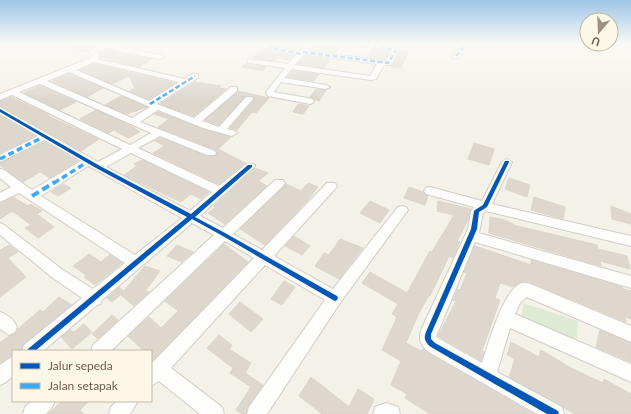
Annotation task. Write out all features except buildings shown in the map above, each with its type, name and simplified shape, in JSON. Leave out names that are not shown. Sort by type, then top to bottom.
[{"type":"street","points":[[0,97],[85,63]]},
{"type":"street","points":[[107,63],[187,82]]},
{"type":"street","points":[[270,63],[371,78],[381,63]]},
{"type":"street","points":[[293,63],[279,79],[271,94],[310,101]]},
{"type":"street","points":[[70,70],[195,122],[232,132]]},
{"type":"street","points":[[133,122],[195,76]]},
{"type":"street","points":[[279,79],[326,87]]},
{"type":"street","points":[[42,81],[158,133],[211,153]]},
{"type":"street","points":[[195,122],[234,88]]},
{"type":"street","points":[[12,92],[221,192]]},
{"type":"street","points":[[221,130],[249,99]]},
{"type":"street","points":[[0,110],[335,298]]},
{"type":"street","points":[[32,196],[94,164],[131,149],[158,133]]},
{"type":"street","points":[[0,159],[45,136]]},
{"type":"street","points":[[507,162],[485,206],[477,211],[474,229],[428,334],[428,340],[556,414]]},
{"type":"street","points":[[31,350],[95,299],[250,166]]},
{"type":"street","points":[[0,173],[32,196],[136,264]]},
{"type":"street","points":[[100,350],[223,234],[279,184]]},
{"type":"street","points":[[215,414],[155,373],[331,186]]},
{"type":"street","points":[[0,198],[20,187]]},
{"type":"street","points":[[430,191],[485,206],[631,241]]},
{"type":"street","points":[[256,414],[335,298],[402,210]]},
{"type":"street","points":[[0,228],[58,274],[95,299]]},
{"type":"street","points":[[470,236],[631,282]]},
{"type":"street","points":[[488,374],[498,337],[514,299],[523,290],[528,290],[631,334]]},
{"type":"street","points":[[506,318],[631,373]]},
{"type":"street","points":[[0,376],[12,366]]},
{"type":"street","points":[[32,414],[45,402]]},
{"type":"street","points":[[118,414],[128,402]]},
{"type":"street","points":[[382,414],[386,412],[391,414]]},
{"type":"green space","points":[[523,303],[578,321],[576,346],[521,323]]},
{"type":"marked path","points":[[150,104],[195,76]]},
{"type":"marked path","points":[[0,159],[45,136]]},
{"type":"marked path","points":[[32,196],[89,161]]},
{"type":"cycle path","points":[[0,110],[98,167],[223,234],[335,298]]},
{"type":"cycle path","points":[[507,162],[485,206],[477,211],[474,229],[428,334],[428,340],[433,345],[555,414]]},
{"type":"cycle path","points":[[31,350],[250,166]]}]
